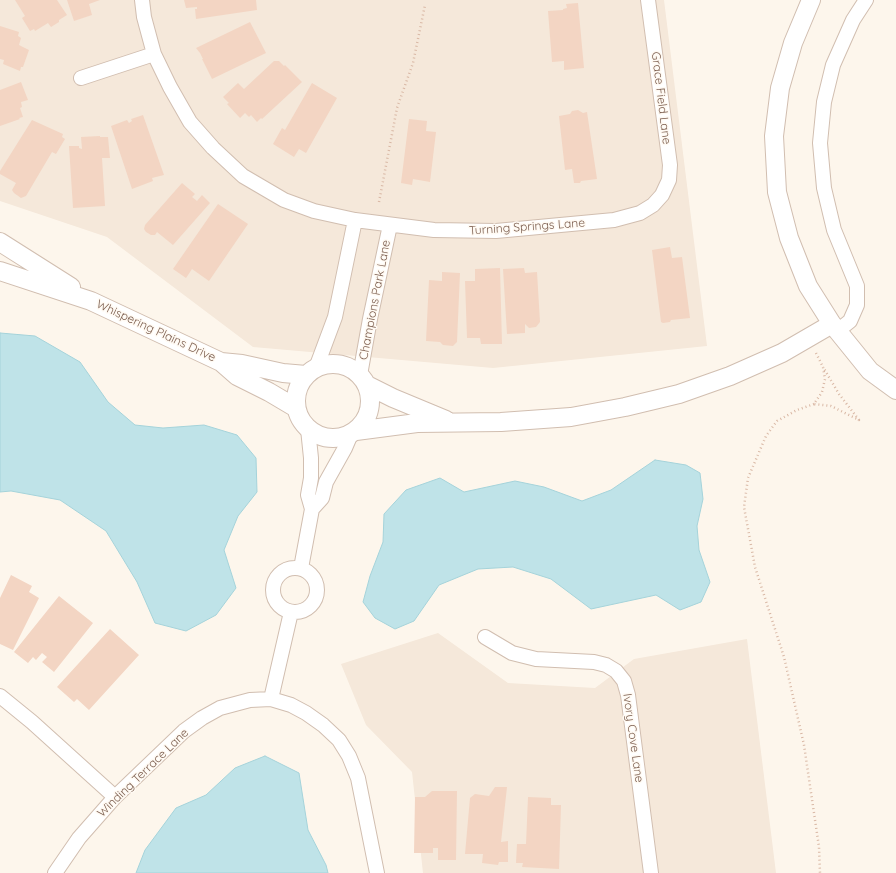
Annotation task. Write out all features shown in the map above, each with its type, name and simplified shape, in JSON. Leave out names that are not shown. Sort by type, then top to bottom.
[{"type":"street","name":"Turning Springs Lane","points":[[142,0],[144,17],[154,54],[170,87],[190,122],[212,148],[243,176],[284,200],[314,211],[355,220],[434,230],[496,231],[614,220],[640,213],[653,205],[662,195]]},
{"type":"street","name":"Grace Field Lane","points":[[648,0],[670,165],[669,180],[662,195]]},
{"type":"street","points":[[811,0],[793,43],[780,88],[774,136],[777,192],[789,238],[808,286],[832,324],[870,371],[896,390]]},
{"type":"street","points":[[832,324],[840,329],[850,321],[857,305],[856,286],[834,230],[824,188],[820,143],[824,102],[833,64],[853,20],[866,0]]},
{"type":"street","points":[[81,78],[154,54]]},
{"type":"street","points":[[355,220],[335,317],[311,371],[300,384],[296,396],[296,408],[300,419],[308,429],[319,436],[332,439],[345,437],[354,432],[365,422],[370,410],[370,397],[364,380]]},
{"type":"street","name":"Champions Park Lane","points":[[364,380],[370,319],[390,225]]},
{"type":"street","name":"Whispering Plains Drive","points":[[0,242],[91,301]]},
{"type":"street","name":"Whispering Plains Drive","points":[[0,271],[91,301],[221,362],[237,376],[296,408]]},
{"type":"street","points":[[354,432],[417,423],[501,422],[571,417],[625,407],[679,394],[730,376],[782,353],[832,324]]},
{"type":"street","name":"Whispering Plains Drive","points":[[221,362],[242,364],[283,373],[311,371]]},
{"type":"street","points":[[311,371],[328,364],[340,364],[351,368],[364,380],[393,398],[450,422]]},
{"type":"street","points":[[301,568],[312,509],[308,495],[311,478],[311,458],[308,429]]},
{"type":"street","points":[[312,509],[322,498],[326,482],[354,432]]},
{"type":"street","points":[[293,567],[301,568],[308,571],[314,577],[317,583],[317,597],[309,608],[303,611],[291,612],[277,603],[273,588],[275,580],[279,574],[293,567]]},
{"type":"street","points":[[271,699],[291,612]]},
{"type":"street","name":"Ivory Cove Lane","points":[[485,637],[512,653],[536,659],[594,662],[606,665],[616,671],[624,681],[628,695],[651,873]]},
{"type":"street","points":[[0,696],[32,722],[115,797]]},
{"type":"street","name":"Winding Terrace Lane","points":[[55,873],[79,838],[115,797],[184,731],[202,718],[220,708],[250,700],[271,699],[291,705],[323,725],[339,740],[349,756],[358,778],[377,873]]},
{"type":"path","points":[[379,202],[397,108],[413,63],[425,5]]},
{"type":"path","points":[[808,338],[839,394],[859,420],[831,406],[814,404],[797,410],[777,421],[766,436],[748,478],[744,507],[755,567],[784,657],[804,745],[819,847],[820,873]]},
{"type":"path","points":[[814,404],[822,392],[825,379],[823,367]]},
{"type":"shaded area","points":[[0,0],[664,0],[707,346],[493,368],[253,347],[107,237],[0,201]]},
{"type":"shaded area","points":[[438,633],[508,683],[595,688],[634,659],[747,639],[776,873],[423,873],[412,772],[366,725],[341,664]]},
{"type":"water","points":[[0,333],[35,336],[80,362],[108,402],[135,425],[163,428],[204,425],[237,435],[256,458],[257,492],[238,516],[224,550],[236,588],[216,615],[186,631],[155,623],[137,582],[106,531],[60,500],[11,491],[0,492]]},
{"type":"water","points":[[655,460],[686,465],[700,473],[703,499],[697,526],[699,550],[710,582],[701,602],[680,610],[656,595],[591,609],[551,579],[513,567],[478,569],[439,585],[414,621],[395,629],[375,618],[363,602],[370,576],[383,542],[384,514],[406,490],[440,478],[464,492],[515,481],[544,487],[582,501],[611,490]]},
{"type":"water","points":[[265,756],[299,773],[308,830],[326,865],[328,873],[136,873],[145,850],[176,808],[206,795],[235,768]]},
{"type":"building","points":[[15,0],[57,0],[67,15],[51,27],[48,23],[35,31],[34,29],[30,31],[22,18],[25,16]]},
{"type":"building","points":[[67,0],[100,0],[89,4],[92,15],[74,21]]},
{"type":"building","points":[[184,0],[256,0],[257,10],[196,19],[195,9],[197,9],[197,7],[186,8]]},
{"type":"building","points":[[578,3],[584,68],[564,70],[564,61],[552,62],[548,11],[563,10],[567,8],[566,4]]},
{"type":"building","points":[[250,22],[266,53],[212,79],[200,53],[196,48]]},
{"type":"building","points":[[0,26],[19,32],[18,36],[21,38],[19,45],[29,50],[20,71],[3,64],[4,60],[0,59]]},
{"type":"building","points":[[274,61],[279,61],[284,66],[285,65],[302,82],[257,122],[251,115],[249,117],[245,113],[240,118],[227,104],[229,103],[223,97],[238,83],[244,89]]},
{"type":"building","points":[[21,82],[28,100],[21,102],[22,107],[20,108],[23,117],[0,126],[0,90]]},
{"type":"building","points":[[312,83],[337,98],[306,153],[299,149],[294,157],[273,144],[282,128],[285,130]]},
{"type":"building","points":[[578,110],[583,113],[587,112],[597,179],[574,183],[572,169],[565,170],[559,116],[570,114],[572,111]]},
{"type":"building","points":[[143,115],[164,175],[152,178],[153,181],[132,189],[111,126],[127,120],[129,123],[132,121],[131,119]]},
{"type":"building","points":[[409,119],[427,121],[426,131],[436,132],[430,182],[413,179],[412,185],[401,183]]},
{"type":"building","points":[[32,120],[63,134],[62,137],[65,139],[56,154],[52,152],[26,196],[21,198],[12,190],[16,183],[0,174],[0,171]]},
{"type":"building","points":[[81,137],[108,137],[110,158],[102,158],[105,206],[73,208],[69,146],[79,146],[79,148],[82,149]]},
{"type":"building","points":[[182,183],[195,194],[192,197],[197,201],[202,195],[210,203],[173,245],[157,232],[155,235],[151,235],[144,229],[145,225]]},
{"type":"building","points":[[218,204],[248,224],[209,281],[192,269],[186,278],[173,269]]},
{"type":"building","points":[[670,247],[672,258],[682,257],[690,318],[671,320],[670,322],[663,323],[661,322],[652,250]]},
{"type":"building","points":[[500,268],[502,344],[481,344],[480,338],[467,338],[465,281],[475,281],[475,269]]},
{"type":"building","points":[[524,268],[525,273],[537,272],[540,322],[536,327],[529,328],[525,324],[525,333],[507,334],[503,269]]},
{"type":"building","points":[[442,272],[460,273],[457,342],[453,346],[443,345],[440,342],[426,341],[429,280],[442,281]]},
{"type":"building","points":[[11,575],[32,586],[29,592],[39,598],[13,650],[0,644],[0,598]]},
{"type":"building","points":[[59,596],[93,623],[54,672],[42,662],[47,657],[42,653],[36,660],[33,657],[28,663],[14,652]]},
{"type":"building","points":[[110,629],[139,655],[89,710],[77,699],[74,702],[57,687]]},
{"type":"building","points":[[495,787],[507,787],[501,842],[508,841],[508,862],[499,862],[498,865],[482,863],[483,854],[465,854],[470,798],[475,794],[489,796]]},
{"type":"building","points":[[432,791],[457,791],[456,860],[438,860],[438,848],[433,848],[433,853],[414,853],[415,797],[425,797]]},
{"type":"building","points":[[528,797],[551,798],[551,805],[561,805],[559,869],[522,867],[523,863],[516,863],[517,844],[526,844]]}]
